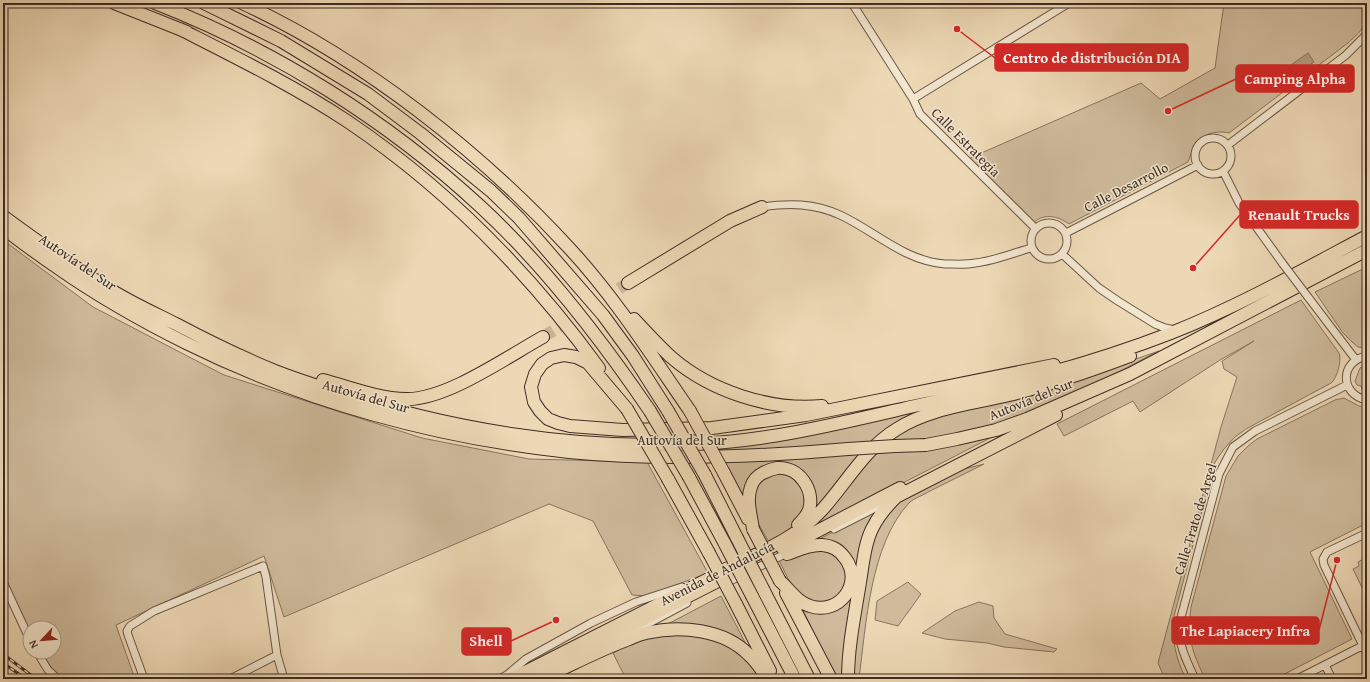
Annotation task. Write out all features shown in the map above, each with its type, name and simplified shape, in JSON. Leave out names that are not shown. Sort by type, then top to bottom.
[{"type":"highway","points":[[114,3],[270,64],[384,128]]},
{"type":"highway","points":[[155,3],[191,17],[274,58],[329,90],[384,128],[424,159],[481,207],[510,236],[549,278],[590,328],[619,365],[650,411],[689,477],[795,679]]},
{"type":"highway","points":[[204,3],[281,41],[368,94],[420,132],[490,191],[519,218],[603,315],[633,356],[668,411],[705,476],[809,679]]},
{"type":"highway","points":[[242,3],[329,50],[377,81],[453,138],[527,205],[572,251],[603,289],[648,349],[690,411],[724,473],[831,679]]},
{"type":"highway","points":[[180,29],[269,74],[323,106],[378,144],[441,194],[484,233],[534,285],[575,336],[627,409],[709,553],[774,679]]},
{"type":"highway","points":[[628,283],[730,221],[762,206]]},
{"type":"highway","name":"Autovía del Sur","points":[[3,216],[116,293],[202,338],[277,372],[358,399],[437,420],[520,435],[603,444],[658,445],[738,441],[825,426],[969,394],[1044,375],[1158,338],[1177,330],[1246,299],[1367,236]]},
{"type":"highway","name":"Autovía del Sur","points":[[3,228],[57,268],[126,310],[187,343],[241,368],[292,388],[400,422],[487,440],[569,452],[669,456],[730,456],[926,444],[996,430],[1027,419],[1130,374],[1367,250]]},
{"type":"highway","points":[[603,289],[671,357],[719,387],[746,397],[775,404],[816,407],[865,403]]},
{"type":"highway","points":[[728,572],[804,528],[821,511],[861,461],[876,445],[896,429],[911,421],[939,412],[1068,379],[1173,338],[1246,299]]},
{"type":"highway","points":[[232,352],[312,377],[390,398],[407,399],[424,397],[462,384],[543,337]]},
{"type":"highway","points":[[627,409],[588,363],[576,357],[564,355],[551,358],[542,364],[535,374],[531,387],[534,402],[540,412],[558,423],[570,426],[623,430],[712,428],[806,415],[1053,365],[1090,356],[1140,339],[1158,338]]},
{"type":"highway","points":[[848,679],[848,660],[851,639],[868,541],[871,530],[878,517],[896,497],[1017,436],[1130,374]]},
{"type":"highway","points":[[728,572],[978,448],[1070,407]]},
{"type":"highway","points":[[728,572],[754,551],[789,532],[808,512],[810,496],[804,481],[798,475],[785,469],[777,468],[769,470],[758,476],[753,481],[748,498],[753,529]]},
{"type":"highway","points":[[780,581],[795,598],[811,607],[819,608],[826,608],[833,605],[844,597],[852,582],[849,562],[841,552],[832,547],[821,545],[807,547],[784,555]]},
{"type":"highway","points":[[547,677],[614,644],[646,633],[684,630],[699,631],[711,634],[737,646],[749,654],[768,679]]},
{"type":"main road","name":"Avenida de Andalucía","points":[[504,678],[705,579],[728,572]]},
{"type":"main road","name":"Avenida de Andalucía","points":[[528,679],[728,572]]},
{"type":"street","name":"Calle Estrategia","points":[[852,3],[913,99],[920,114],[1035,228]]},
{"type":"street","points":[[913,99],[1069,3]]},
{"type":"street","points":[[1228,145],[1346,55],[1367,34]]},
{"type":"street","points":[[1218,138],[1228,145],[1231,157],[1230,163],[1222,171],[1211,173],[1202,169],[1198,165],[1196,153],[1201,142],[1206,139],[1218,138]]},
{"type":"street","name":"Calle Desarrollo","points":[[1066,233],[1198,165]]},
{"type":"street","points":[[1222,171],[1239,203],[1356,360]]},
{"type":"street","points":[[762,206],[791,204],[816,207],[840,215],[898,249],[918,258],[944,264],[975,263],[1031,248]]},
{"type":"street","points":[[1046,223],[1054,223],[1061,227],[1066,233],[1068,243],[1062,254],[1056,258],[1043,259],[1031,248],[1031,234],[1035,228],[1046,223]]},
{"type":"street","points":[[1062,254],[1098,288],[1155,324],[1165,328],[1177,330]]},
{"type":"street","points":[[1367,356],[1356,360],[1350,365],[1346,378],[1347,385],[1355,395],[1367,400]]},
{"type":"street","name":"Calle Trato de Argel","points":[[1195,679],[1181,645],[1179,625],[1219,474],[1233,447],[1255,431],[1347,385]]},
{"type":"street","name":"Avenida de Andalucía","points":[[547,677],[896,497]]},
{"type":"street","points":[[1367,533],[1327,552],[1324,559],[1324,565],[1365,645],[1367,654]]},
{"type":"street","points":[[144,679],[128,635],[127,631],[130,626],[154,611],[263,566],[266,577],[277,655],[284,679]]},
{"type":"street","points":[[3,582],[22,623]]},
{"type":"street","points":[[1296,679],[1365,645]]},
{"type":"street","points":[[230,679],[277,655]]},
{"type":"street","points":[[42,660],[48,670],[58,679]]},
{"type":"street","points":[[1325,665],[1332,679]]},
{"type":"shaded area","points":[[1224,3],[1357,3],[1362,9],[1364,23],[1361,30],[1348,43],[1229,133],[1219,132],[1209,134],[1200,139],[1193,147],[1188,162],[1069,224],[1056,217],[1043,217],[1034,222],[970,158],[1141,83],[1160,99],[1215,68]]},
{"type":"shaded area","points":[[1308,53],[1314,62],[1297,73],[1291,65]]},
{"type":"shaded area","points":[[3,240],[93,307],[224,375],[422,438],[529,459],[647,462],[708,573],[646,596],[632,595],[593,521],[549,504],[284,617],[264,556],[116,625],[135,679],[59,679],[46,660],[62,660],[62,620],[24,620],[3,574]]},
{"type":"shaded area","points":[[1367,267],[1367,348],[1358,347],[1343,333],[1315,292]]},
{"type":"shaded area","points":[[1301,300],[1339,353],[1340,360],[1337,374],[1331,383],[1246,429],[1235,437],[1215,462],[1174,616],[1173,633],[1175,648],[1179,663],[1186,679],[1165,679],[1158,663],[1221,427],[1237,377],[1224,369],[1222,361],[1254,341],[1220,360],[1140,412],[1133,401],[1064,436],[1057,424]]},
{"type":"shaded area","points":[[1159,351],[773,550],[716,446],[951,402],[1069,382]]},
{"type":"shaded area","points":[[1363,366],[1367,367],[1367,390],[1364,391],[1355,381],[1360,368]]},
{"type":"shaded area","points":[[1344,398],[1359,406],[1367,407],[1367,523],[1310,552],[1352,639],[1275,679],[1205,679],[1194,652],[1190,636],[1191,607],[1226,476],[1238,456],[1257,439],[1335,400]]},
{"type":"shaded area","points":[[984,464],[909,503],[896,520],[878,563],[872,586],[859,679],[836,679],[779,560],[860,518],[964,469]]},
{"type":"shaded area","points":[[1367,557],[1367,598],[1353,569],[1359,566],[1358,562]]},
{"type":"shaded area","points":[[908,582],[921,594],[898,626],[875,620],[877,601]]},
{"type":"shaded area","points":[[721,596],[764,679],[626,679],[613,653]]},
{"type":"shaded area","points":[[979,602],[993,606],[994,618],[1005,634],[1057,649],[1054,652],[1004,647],[987,643],[945,639],[922,633],[955,611]]},
{"type":"tunnel","points":[[543,337],[628,283]]},
{"type":"railway","points":[[3,654],[36,679]]},
{"type":"railway","points":[[3,663],[26,679]]},
{"type":"railway","points":[[3,674],[10,679]]},
{"type":"place","name":"Centro de distribución DIA","points":[[957,29]]},
{"type":"place","name":"Camping Alpha","points":[[1168,111]]},
{"type":"place","name":"Renault Trucks","points":[[1193,268]]},
{"type":"place","name":"The Lapiacery Infra","points":[[1337,560]]},
{"type":"place","name":"Shell","points":[[556,620]]}]
